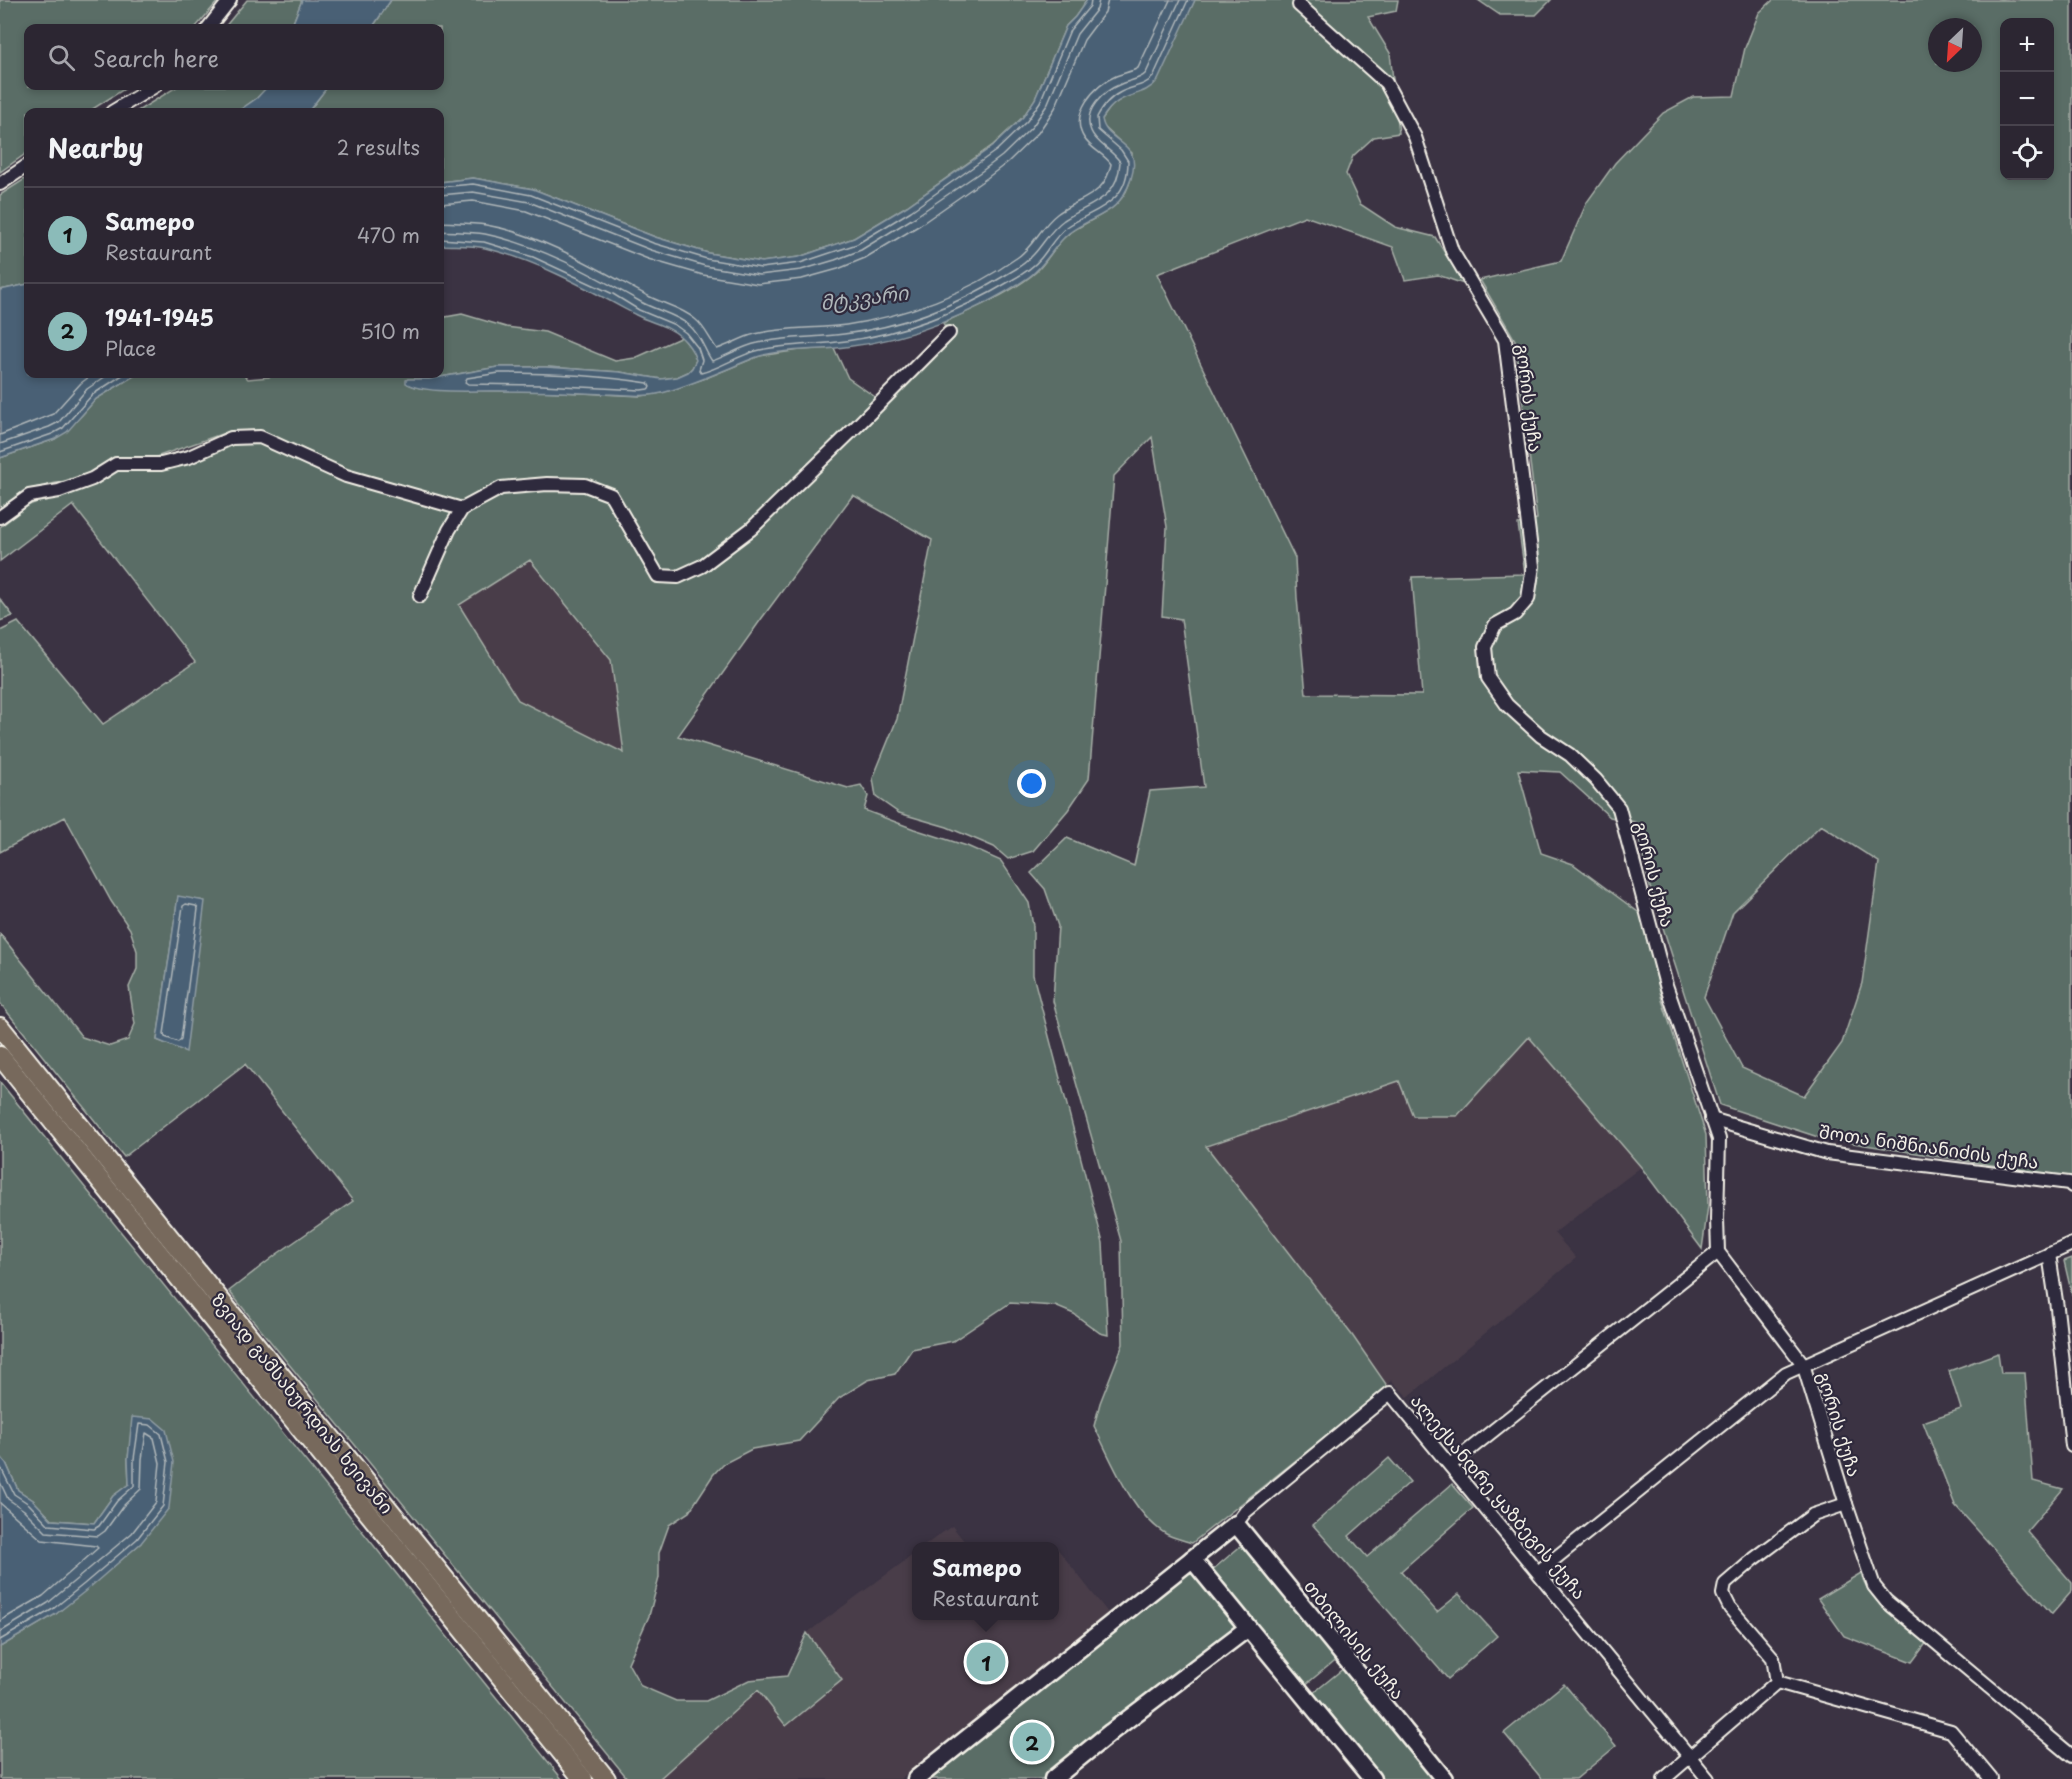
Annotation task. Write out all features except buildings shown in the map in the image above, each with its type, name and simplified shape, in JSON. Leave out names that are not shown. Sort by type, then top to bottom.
[{"type":"main road","name":"ზვიად გამსახურდიას ხეივანი","points":[[0,1027],[583,1779]]},
{"type":"main road","name":"ზვიად გამსახურდიას ხეივანი","points":[[0,1056],[283,1392]]},
{"type":"main road","name":"ზვიად გამსახურდიას ხეივანი","points":[[322,1441],[606,1779]]},
{"type":"main road","points":[[916,1779],[1236,1524]]},
{"type":"main road","name":"თბილისის ქუჩა","points":[[1236,1524],[1444,1779]]},
{"type":"main road","points":[[1192,1559],[1372,1779]]},
{"type":"main road","points":[[1053,1779],[1248,1628]]},
{"type":"street","points":[[211,24],[230,0]]},
{"type":"street","name":"გორის ქუჩა","points":[[1299,5],[1386,83],[1415,137],[1452,251],[1505,340],[1533,566],[1528,599],[1515,615],[1495,625],[1485,647],[1488,678],[1507,705],[1542,736],[1570,755],[1596,780],[1619,808],[1666,985],[1719,1139],[1718,1252],[1803,1364],[1874,1586],[1886,1601],[2072,1756]]},
{"type":"street","points":[[119,108],[148,90]]},
{"type":"street","points":[[0,184],[24,168]]},
{"type":"street","points":[[420,596],[449,530],[462,509],[501,488],[547,484],[585,485],[611,495],[658,576],[678,577],[702,566],[751,529],[949,333]]},
{"type":"street","points":[[0,517],[29,496],[59,490],[92,479],[116,464],[161,464],[189,457],[231,438],[260,436],[346,476],[462,509]]},
{"type":"street","name":"შოთა ნიშნიანიძის ქუჩა","points":[[1711,1119],[1827,1153],[2069,1183],[2072,1186]]},
{"type":"street","points":[[1538,1572],[1786,1373],[2072,1244]]},
{"type":"street","points":[[1450,1465],[1718,1252]]},
{"type":"street","points":[[2049,1254],[2072,1446]]},
{"type":"street","name":"ალექსანდრე ყაზბეგის ქუჩა","points":[[1236,1524],[1245,1512],[1390,1393],[1708,1779]]},
{"type":"street","points":[[1777,1682],[1773,1658],[1730,1608],[1723,1594],[1725,1584],[1813,1515],[1846,1504]]},
{"type":"street","points":[[1664,1779],[1777,1682]]},
{"type":"street","points":[[1777,1682],[1951,1731],[1991,1779]]},
{"type":"shaded area","points":[[530,560],[611,660],[624,753],[518,700],[459,605]]},
{"type":"shaded area","points":[[1529,1037],[1641,1167],[1554,1233],[1576,1258],[1408,1397],[1391,1380],[1388,1387],[1352,1335],[1206,1146],[1399,1081],[1457,1116]]},
{"type":"shaded area","points":[[952,1526],[965,1542],[930,1542]]},
{"type":"shaded area","points":[[1059,1551],[1108,1613],[900,1779],[659,1779],[759,1690],[786,1726],[842,1680],[807,1633],[912,1556],[912,1620],[1059,1620]]},
{"type":"green space","points":[[0,0],[219,0],[198,24],[24,24],[24,90],[123,90],[94,108],[24,108],[24,155],[0,172]]},
{"type":"green space","points":[[247,0],[302,0],[293,24],[227,24]]},
{"type":"green space","points":[[391,0],[1087,0],[1066,26],[1035,99],[1023,117],[993,145],[907,206],[854,238],[799,257],[762,262],[708,253],[655,237],[533,189],[473,178],[444,182],[444,108],[311,108],[325,90],[444,90],[444,24],[375,24]]},
{"type":"green space","points":[[1195,0],[1398,0],[1396,11],[1368,17],[1390,53],[1399,133],[1374,137],[1353,156],[1346,174],[1360,204],[1395,227],[1435,237],[1464,284],[1438,275],[1405,280],[1393,247],[1305,216],[1157,274],[1295,558],[1306,694],[1422,695],[1412,577],[1525,574],[1518,524],[1537,519],[1515,340],[1480,280],[1561,261],[1587,202],[1615,163],[1663,113],[1693,97],[1734,96],[1745,48],[1759,13],[1773,0],[2072,0],[2072,1180],[2062,1176],[1821,1138],[1720,1105],[1650,887],[1635,822],[1610,817],[1560,772],[1518,770],[1541,853],[1573,864],[1642,915],[1662,1000],[1706,1135],[1708,1206],[1702,1249],[1641,1167],[1529,1037],[1457,1116],[1413,1116],[1399,1081],[1206,1146],[1352,1335],[1388,1387],[1192,1543],[1166,1534],[1154,1525],[1133,1500],[1115,1470],[1094,1426],[1100,1403],[1123,1344],[1121,1241],[1053,1001],[1058,926],[1045,889],[1031,873],[1067,838],[1134,866],[1150,791],[1204,787],[1181,619],[1162,616],[1167,527],[1152,437],[1114,476],[1089,779],[1068,810],[1033,851],[1008,859],[994,847],[947,827],[899,813],[876,797],[873,778],[897,719],[932,540],[853,495],[678,736],[848,788],[861,785],[868,796],[864,810],[967,846],[1001,861],[1029,903],[1033,926],[1033,975],[1103,1243],[1108,1335],[1100,1333],[1074,1314],[1055,1306],[1010,1303],[953,1341],[912,1349],[895,1374],[868,1380],[839,1398],[799,1441],[752,1449],[723,1464],[713,1475],[689,1512],[669,1525],[659,1553],[659,1578],[649,1616],[628,1663],[641,1686],[676,1701],[706,1701],[749,1680],[787,1676],[807,1633],[842,1680],[786,1726],[758,1690],[659,1779],[628,1779],[229,1291],[353,1201],[245,1064],[124,1157],[0,1003],[0,934],[82,1037],[110,1046],[128,1040],[135,1024],[129,987],[137,969],[137,951],[130,929],[111,901],[65,817],[0,852],[0,631],[18,622],[103,724],[195,662],[73,505],[0,561],[0,527],[27,506],[122,466],[178,467],[230,443],[261,433],[230,431],[153,458],[117,460],[82,477],[26,490],[0,509],[0,458],[55,439],[96,399],[130,378],[435,378],[408,379],[408,384],[440,390],[541,391],[641,396],[661,393],[706,378],[759,356],[834,348],[848,378],[881,401],[949,333],[943,323],[1026,280],[1040,268],[1066,236],[1114,206],[1122,198],[1131,176],[1132,153],[1103,126],[1102,119],[1112,105],[1125,97],[1170,51]],"holes":[[[530,560],[611,660],[624,753],[518,700],[459,605]],[[1821,825],[1879,862],[1862,983],[1842,1043],[1804,1096],[1742,1068],[1704,997],[1733,912]],[[178,897],[204,901],[185,1051],[157,1040]]]},
{"type":"green space","points":[[1478,0],[1551,0],[1536,15],[1500,15]]},
{"type":"green space","points":[[172,90],[264,90],[243,108],[142,108]]},
{"type":"green space","points":[[24,180],[24,285],[0,290],[0,195]]},
{"type":"green space","points":[[462,314],[506,327],[545,332],[615,361],[635,358],[682,337],[693,351],[696,360],[688,372],[677,377],[661,379],[620,372],[546,367],[498,367],[444,376],[444,317]]},
{"type":"green space","points":[[0,599],[13,616],[0,621]]},
{"type":"green space","points":[[0,1082],[562,1779],[0,1779],[0,1647],[56,1614],[141,1543],[133,1417],[128,1459],[129,1484],[113,1496],[94,1523],[52,1520],[33,1500],[18,1490],[6,1463],[0,1456]]},
{"type":"green space","points":[[2072,1258],[2072,1295],[2064,1261]]},
{"type":"green space","points":[[1998,1353],[2001,1373],[2025,1373],[2033,1481],[2063,1489],[2027,1531],[2072,1583],[2072,1591],[2052,1614],[1955,1505],[1923,1422],[1961,1409],[1949,1371]]},
{"type":"green space","points":[[1389,1458],[1410,1482],[1349,1536],[1367,1557],[1452,1484],[1473,1508],[1401,1571],[1437,1612],[1459,1594],[1497,1636],[1448,1679],[1313,1525]]},
{"type":"green space","points":[[1243,1544],[1338,1658],[1304,1686],[1210,1572]]},
{"type":"green space","points":[[1190,1570],[1236,1626],[1046,1779],[929,1779]]},
{"type":"green space","points":[[1861,1573],[1871,1594],[1879,1603],[1927,1642],[1912,1662],[1844,1636],[1818,1599]]},
{"type":"green space","points":[[1344,1668],[1434,1779],[1381,1779],[1312,1694]]},
{"type":"green space","points":[[1564,1684],[1616,1746],[1576,1779],[1542,1779],[1504,1733]]},
{"type":"water","points":[[302,0],[391,0],[375,24],[293,24]]},
{"type":"water","name":"მტკვარი","points":[[1087,0],[1195,0],[1158,80],[1145,91],[1116,103],[1102,119],[1110,134],[1129,149],[1133,156],[1134,166],[1131,179],[1120,201],[1113,208],[1069,233],[1035,272],[1009,290],[965,313],[918,331],[869,343],[760,356],[688,385],[655,394],[640,396],[542,391],[439,391],[414,387],[406,383],[408,379],[444,378],[498,367],[546,367],[620,372],[661,379],[677,377],[688,372],[696,360],[692,350],[677,333],[636,315],[544,268],[485,248],[444,245],[444,182],[473,178],[533,189],[655,237],[708,253],[761,262],[799,257],[854,238],[907,206],[993,146],[1023,117],[1035,99],[1066,26]]},
{"type":"water","points":[[264,90],[325,90],[311,108],[243,108]]},
{"type":"water","points":[[24,285],[24,378],[130,378],[96,399],[67,432],[55,439],[0,458],[0,290]]},
{"type":"water","points":[[178,896],[205,901],[186,1052],[157,1040]]},
{"type":"water","points":[[132,1417],[153,1419],[166,1430],[174,1462],[169,1508],[141,1543],[88,1589],[56,1614],[0,1647],[0,1456],[6,1463],[18,1490],[33,1500],[52,1520],[94,1523],[113,1496],[129,1484],[128,1459]]},
{"type":"place","name":"Samepo","points":[[986,1662]]},
{"type":"place","name":"1941-1945","points":[[1032,1742]]}]
